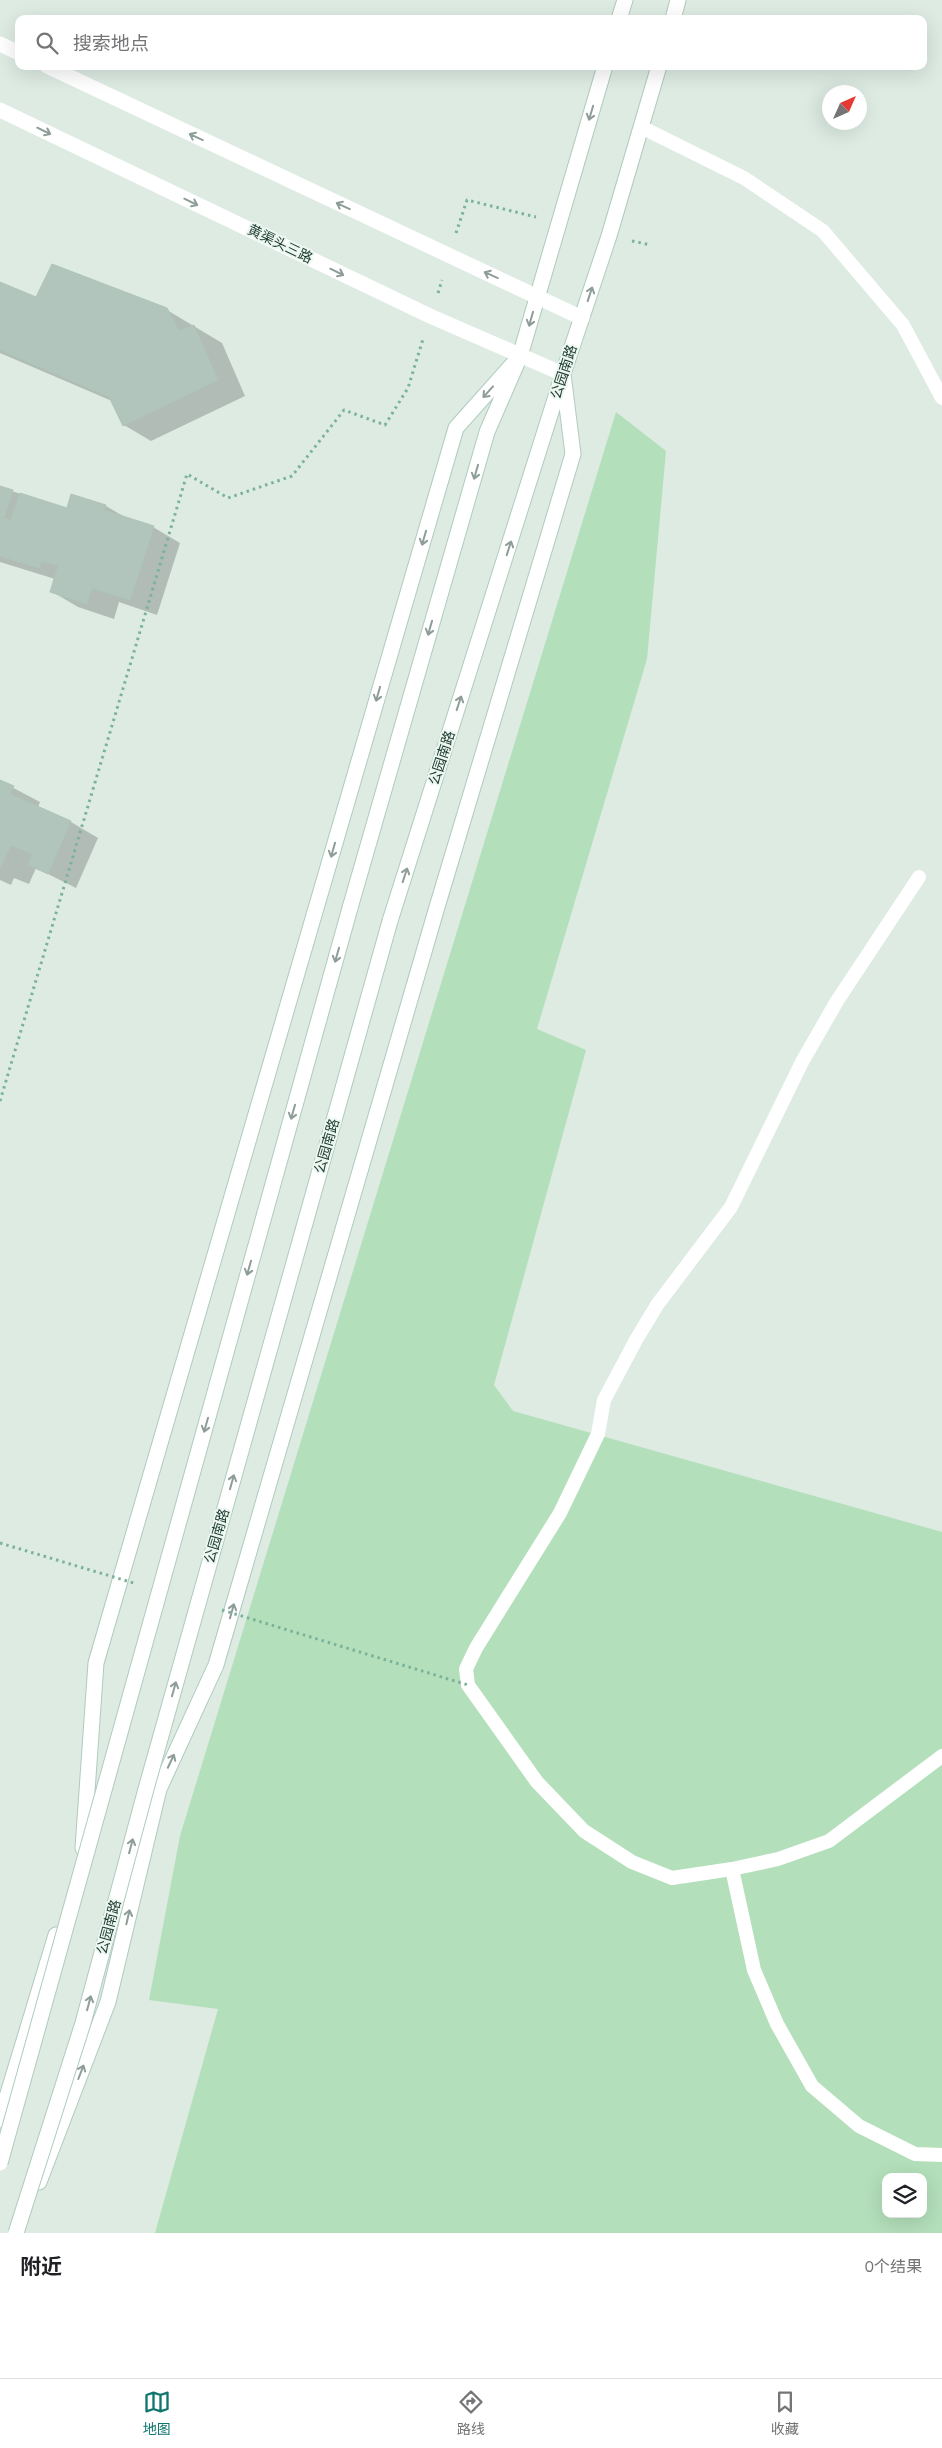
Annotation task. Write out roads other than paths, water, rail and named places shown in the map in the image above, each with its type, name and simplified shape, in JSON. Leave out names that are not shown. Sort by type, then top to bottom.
[{"type":"main road","points":[[620,15],[625,0]]},
{"type":"main road","points":[[674,15],[678,0]]},
{"type":"main road","points":[[0,44],[15,51]]},
{"type":"main road","points":[[56,70],[582,318]]},
{"type":"main road","points":[[0,2163],[350,908],[487,432],[520,356],[604,70]]},
{"type":"main road","name":"公园南路","points":[[16,2233],[84,2023],[149,1779],[390,921],[582,318],[658,70]]},
{"type":"main road","name":"黄渠头三路","points":[[0,110],[430,316],[563,374]]},
{"type":"main road","points":[[0,2120],[84,1843],[96,1663],[453,438],[456,428],[520,356]]},
{"type":"main road","points":[[22,2233],[108,2002],[159,1789],[216,1665],[437,908],[573,454],[563,374]]},
{"type":"lane","points":[[641,127],[744,178],[823,231],[903,325],[942,398]]},
{"type":"lane","points":[[919,877],[837,1001],[806,1055],[732,1207],[657,1305],[636,1340],[604,1400],[598,1434],[560,1513],[476,1648],[466,1669],[468,1685],[537,1782],[584,1831],[632,1862],[672,1878],[732,1869],[778,1859],[829,1841],[942,1756]]},
{"type":"lane","points":[[732,1869],[754,1970],[777,2024],[812,2086],[859,2126],[915,2154],[942,2155]]}]
